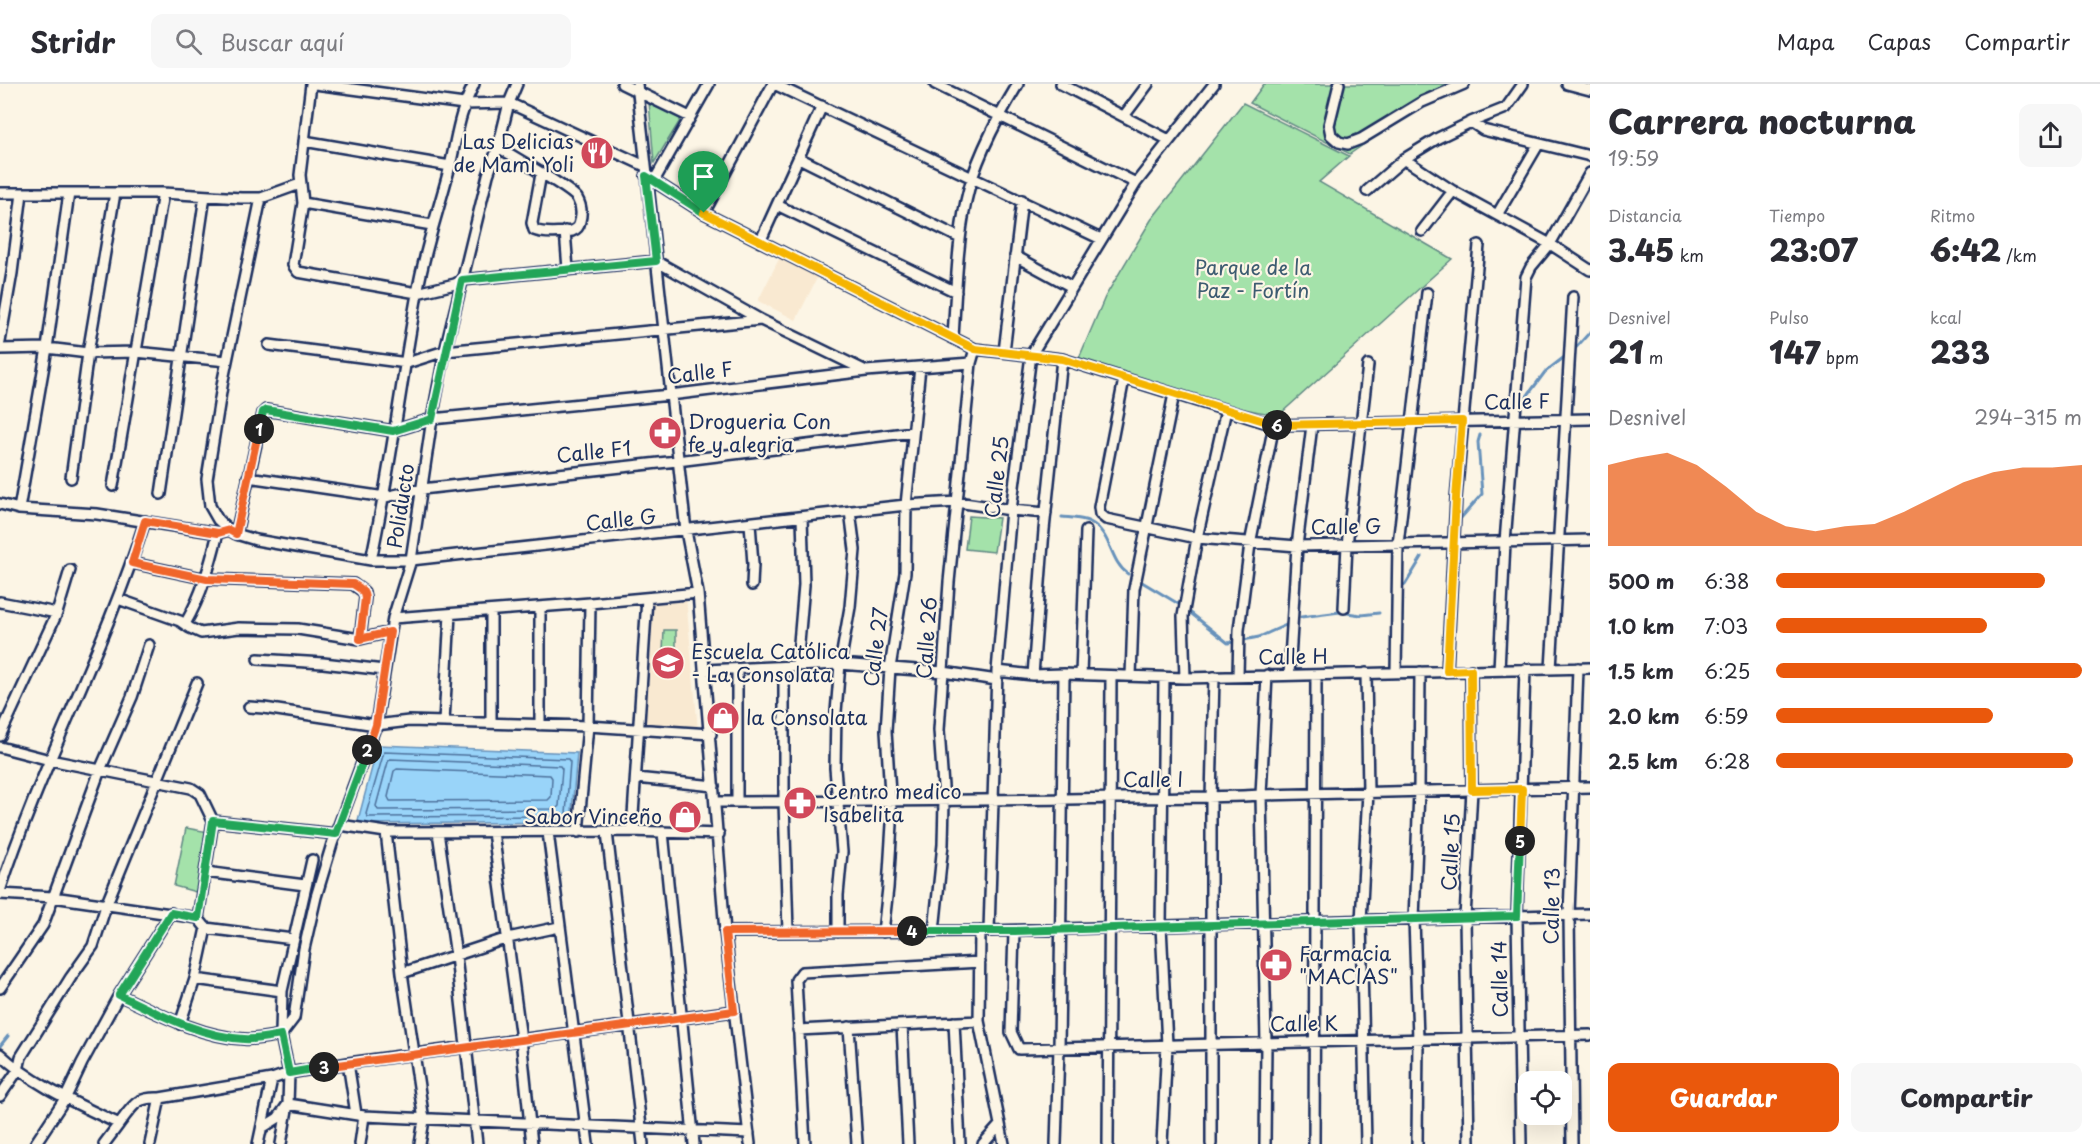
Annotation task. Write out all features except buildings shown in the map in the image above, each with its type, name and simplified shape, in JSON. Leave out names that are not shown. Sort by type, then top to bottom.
[{"type":"street","points":[[645,166],[509,103],[464,104],[313,84],[304,141],[300,184],[303,203],[294,269],[298,273],[417,293],[462,280],[656,261],[761,320],[866,371]]},
{"type":"street","name":"Poliducto","points":[[371,560],[385,497],[393,431],[407,363],[417,293],[432,225],[450,166],[459,121],[474,84]]},
{"type":"street","name":"Poliducto","points":[[281,1035],[294,1018],[304,949],[315,897],[376,725],[390,632],[411,560],[432,419],[445,351],[488,175],[509,103],[517,84]]},
{"type":"street","points":[[622,84],[637,88],[690,117]]},
{"type":"street","points":[[650,178],[709,84]]},
{"type":"street","points":[[704,213],[773,84],[1101,239]]},
{"type":"street","points":[[935,84],[1136,183]]},
{"type":"street","points":[[953,337],[960,238],[966,199],[999,115],[1018,84]]},
{"type":"street","points":[[1061,84],[1079,88],[1169,140]]},
{"type":"street","points":[[1124,116],[1148,84]]},
{"type":"street","name":"Calle 25","points":[[1004,1144],[979,1021],[980,962],[994,801],[997,676],[1011,510],[1030,355],[1136,183],[1214,84]]},
{"type":"street","points":[[1339,84],[1329,125],[1331,135],[1339,142],[1348,144],[1361,139],[1422,102],[1464,84]]},
{"type":"street","points":[[1367,191],[1404,159],[1438,138],[1506,108],[1523,84]]},
{"type":"street","points":[[1567,84],[1590,90]]},
{"type":"street","points":[[637,88],[645,166],[650,178],[662,329],[686,531],[698,592],[725,932],[750,1144]]},
{"type":"street","points":[[760,242],[822,106]]},
{"type":"street","points":[[1471,122],[1484,130],[1590,156]]},
{"type":"street","points":[[304,141],[450,166]]},
{"type":"street","points":[[1497,215],[1538,145]]},
{"type":"street","points":[[498,147],[541,174],[576,197],[581,217],[579,226],[574,230],[538,232],[532,227],[541,174]]},
{"type":"street","points":[[799,158],[960,238]]},
{"type":"street","points":[[1404,159],[1453,191],[1550,244],[1590,270]]},
{"type":"street","points":[[1499,670],[1505,542],[1526,277],[1531,267],[1550,244],[1590,173]]},
{"type":"street","name":"Calle F","points":[[650,178],[704,213],[975,349],[1062,359],[1274,425],[1590,419]]},
{"type":"street","points":[[0,193],[163,193],[261,198],[300,184]]},
{"type":"street","points":[[1422,231],[1453,191]]},
{"type":"street","points":[[0,342],[22,193]]},
{"type":"street","points":[[19,508],[47,348],[69,193]]},
{"type":"street","points":[[70,478],[115,193]]},
{"type":"street","points":[[113,486],[163,193]]},
{"type":"street","points":[[161,494],[205,196]]},
{"type":"street","points":[[261,198],[227,361],[207,479],[210,506],[218,520],[232,532],[263,412],[266,410],[393,431]]},
{"type":"street","points":[[1004,352],[1022,200]]},
{"type":"street","points":[[303,203],[432,225]]},
{"type":"street","points":[[777,205],[956,292]]},
{"type":"street","points":[[565,231],[568,269]]},
{"type":"street","points":[[1447,671],[1462,421],[1479,245]]},
{"type":"street","points":[[1015,256],[1072,286]]},
{"type":"street","points":[[1396,672],[1398,544],[1426,293]]},
{"type":"street","points":[[1551,669],[1573,297]]},
{"type":"street","points":[[269,345],[407,363],[445,351],[761,320]]},
{"type":"street","points":[[0,349],[47,348],[88,353],[136,352],[227,361]]},
{"type":"street","name":"Calle 26","points":[[934,931],[944,801],[939,730],[943,672],[957,502],[971,363],[975,349]]},
{"type":"street","points":[[1033,675],[1046,513],[1062,359]]},
{"type":"street","name":"Calle F","points":[[393,431],[432,419],[670,395],[866,371],[971,363]]},
{"type":"street","points":[[1344,608],[1347,545],[1368,365]]},
{"type":"street","name":"Calle 27","points":[[883,932],[892,824],[885,731],[890,668],[905,573],[906,505],[920,367]]},
{"type":"street","name":"Calle G","points":[[1124,379],[1099,507],[1100,514],[1106,519],[1197,538],[1250,544],[1298,546],[1590,540]]},
{"type":"street","points":[[1131,676],[1134,589],[1173,394]]},
{"type":"street","points":[[1185,678],[1183,616],[1185,597],[1226,410]]},
{"type":"street","points":[[1238,676],[1239,630],[1250,544],[1274,425]]},
{"type":"street","points":[[1289,675],[1298,546],[1312,425]]},
{"type":"street","name":"Calle F1","points":[[385,497],[422,489],[913,432]]},
{"type":"street","points":[[248,477],[385,497]]},
{"type":"street","name":"Calle G","points":[[0,504],[65,513],[87,513],[218,533],[232,532],[256,540],[371,560],[411,560],[906,505],[957,502],[1046,513]]},
{"type":"street","points":[[838,932],[838,895],[842,852],[835,757],[840,664],[850,607],[855,550],[849,511]]},
{"type":"street","points":[[797,666],[804,585],[802,517]]},
{"type":"street","points":[[145,521],[132,563],[13,852],[0,892],[107,903],[171,913],[198,918],[206,928],[293,939]]},
{"type":"street","points":[[750,523],[752,585]]},
{"type":"street","points":[[1080,675],[1086,531]]},
{"type":"street","points":[[185,624],[198,603],[207,579],[218,533]]},
{"type":"street","points":[[132,563],[207,579],[353,584],[364,592],[360,639]]},
{"type":"street","points":[[0,736],[57,613],[70,570]]},
{"type":"street","points":[[393,618],[698,592]]},
{"type":"street","points":[[118,598],[185,624],[201,633],[239,628],[298,629],[360,639],[390,632]]},
{"type":"street","points":[[632,831],[647,598]]},
{"type":"street","points":[[0,613],[2,602],[57,613]]},
{"type":"street","points":[[578,832],[588,726],[590,603]]},
{"type":"street","points":[[540,607],[540,724]]},
{"type":"street","points":[[491,611],[491,723]]},
{"type":"street","points":[[444,722],[450,614]]},
{"type":"street","points":[[0,988],[43,925],[100,770],[132,697],[149,645]]},
{"type":"street","points":[[258,659],[384,670]]},
{"type":"street","name":"Calle H","points":[[705,670],[840,664],[997,676],[1064,674],[1185,678],[1590,668]]},
{"type":"street","points":[[784,667],[784,801],[788,932]]},
{"type":"street","name":"Calle 13","points":[[1572,1144],[1569,915],[1578,668]]},
{"type":"street","points":[[737,669],[737,801]]},
{"type":"street","name":"Calle 14","points":[[1521,1144],[1517,916],[1525,669]]},
{"type":"street","name":"Calle 15","points":[[1469,1144],[1465,918],[1472,790],[1471,670]]},
{"type":"street","points":[[1417,1144],[1418,1039],[1414,919],[1419,791],[1420,672]]},
{"type":"street","points":[[1366,673],[1368,792],[1361,921],[1366,1144]]},
{"type":"street","points":[[1056,1144],[1064,674]]},
{"type":"street","points":[[1265,1144],[1266,1043],[1261,795],[1267,675]]},
{"type":"street","points":[[1314,1144],[1316,675]]},
{"type":"street","points":[[1108,1144],[1111,677]]},
{"type":"street","points":[[1211,1144],[1211,798],[1214,677]]},
{"type":"street","points":[[1162,1144],[1167,1045],[1161,926],[1164,678]]},
{"type":"street","points":[[0,1096],[18,1070],[21,1057],[70,977],[93,946],[107,903],[197,683]]},
{"type":"street","points":[[249,707],[376,725],[409,721],[540,724],[711,734]]},
{"type":"street","points":[[0,747],[50,760],[191,788],[200,794],[213,821],[198,918]]},
{"type":"street","points":[[636,778],[714,786]]},
{"type":"street","name":"Calle I","points":[[715,802],[1211,798],[1590,787]]},
{"type":"street","points":[[213,821],[338,830],[632,831],[719,834]]},
{"type":"street","points":[[386,831],[402,973],[424,1120],[421,1143]]},
{"type":"street","points":[[438,832],[456,956],[477,1144]]},
{"type":"street","points":[[493,832],[521,1039],[532,1144]]},
{"type":"street","points":[[548,832],[588,1144]]},
{"type":"street","points":[[607,832],[643,1144]]},
{"type":"street","points":[[663,832],[694,1144]]},
{"type":"street","points":[[281,1144],[288,1104],[289,1073],[281,1035],[282,991],[312,860]]},
{"type":"street","points":[[205,872],[305,885]]},
{"type":"street","points":[[34,1144],[66,1097],[119,995],[171,913]]},
{"type":"street","points":[[725,932],[1014,931],[1590,914]]},
{"type":"street","points":[[402,973],[508,938],[559,927]]},
{"type":"street","points":[[180,1024],[195,980],[206,928]]},
{"type":"street","name":"Calle K","points":[[1014,931],[1011,1032],[1019,1049],[1590,1035]]},
{"type":"street","points":[[805,1144],[796,980],[802,972],[980,962]]},
{"type":"street","points":[[195,980],[282,991]]},
{"type":"street","points":[[119,995],[180,1024],[238,1039],[260,1039],[281,1035]]},
{"type":"street","points":[[104,1144],[134,1105],[145,1098],[160,1098],[272,1079],[289,1073],[348,1063],[734,1011]]},
{"type":"street","points":[[798,1030],[979,1021]]},
{"type":"street","points":[[954,1022],[960,1144]]},
{"type":"street","points":[[902,1025],[908,1144]]},
{"type":"street","points":[[849,1028],[857,1144]]},
{"type":"street","points":[[0,1054],[18,1070],[119,1124]]},
{"type":"street","points":[[348,1063],[360,1115],[360,1144]]},
{"type":"street","points":[[258,1144],[272,1079]]},
{"type":"street","points":[[150,1144],[160,1098]]},
{"type":"street","points":[[288,1104],[360,1115],[424,1120],[749,1133]]},
{"type":"street","points":[[262,1128],[278,1118],[288,1104]]},
{"type":"street","points":[[983,1144],[1000,1125]]},
{"type":"shaded area","points":[[781,255],[819,274],[796,320],[758,301]]},
{"type":"shaded area","name":"Escuela Católica - La Consolata","points":[[686,597],[698,730],[641,727],[648,599]]},
{"type":"green space","points":[[1264,84],[1471,84],[1419,106],[1350,154],[1250,103]]},
{"type":"green space","points":[[649,102],[681,119],[654,163]]},
{"type":"green space","name":"Parque de la Paz - Fortín","points":[[1243,103],[1349,156],[1319,182],[1452,259],[1279,415],[1203,399],[1079,358],[1105,297],[1151,220]]},
{"type":"green space","points":[[969,516],[999,518],[994,552],[965,549]]},
{"type":"green space","points":[[664,630],[676,630],[676,652],[663,652]]},
{"type":"green space","points":[[186,828],[209,832],[196,892],[174,886]]},
{"type":"water","points":[[378,745],[577,753],[571,822],[357,824]]},
{"type":"waterway","points":[[1573,351],[1590,332]]},
{"type":"waterway","points":[[1522,403],[1545,372],[1567,355]]},
{"type":"waterway","points":[[1461,518],[1482,494],[1478,442],[1480,435]]},
{"type":"waterway","points":[[1062,517],[1083,520],[1097,527],[1103,533],[1117,562],[1128,574]]},
{"type":"waterway","points":[[1405,585],[1422,557]]},
{"type":"waterway","points":[[1142,582],[1182,606]]},
{"type":"waterway","points":[[1187,610],[1228,643],[1259,637],[1286,625]]},
{"type":"waterway","points":[[1301,617],[1340,612],[1361,615],[1379,613]]},
{"type":"waterway","points":[[0,1046],[8,1036]]},
{"type":"place","name":"Las Delicias de Mami Yoli","points":[[597,153]]},
{"type":"place","name":"Drogueria Con fe y alegria","points":[[665,433]]},
{"type":"place","name":"Escuela Católica - La Consolata","points":[[668,663]]},
{"type":"place","name":"la Consolata","points":[[723,718]]},
{"type":"place","name":"Centro medico Isabelita","points":[[800,803]]},
{"type":"place","name":"Sabor Vinceño","points":[[685,817]]},
{"type":"place","name":"Farmacia \"MACIAS\"","points":[[1276,965]]},
{"type":"route","points":[[646,176],[704,213],[975,349],[1062,359],[1274,425],[1462,421],[1447,671],[1471,670],[1472,790],[1522,789],[1517,916],[989,931],[725,932],[734,1011],[289,1073],[281,1035],[245,1040],[231,1038],[180,1024],[119,995],[171,913],[198,918],[213,821],[336,834],[376,725],[390,632],[360,639],[365,598],[360,587],[353,584],[207,579],[132,563],[145,521],[181,525],[218,533],[229,530],[236,534],[263,412],[266,410],[393,431],[432,419],[462,280],[656,261],[646,176]]}]
